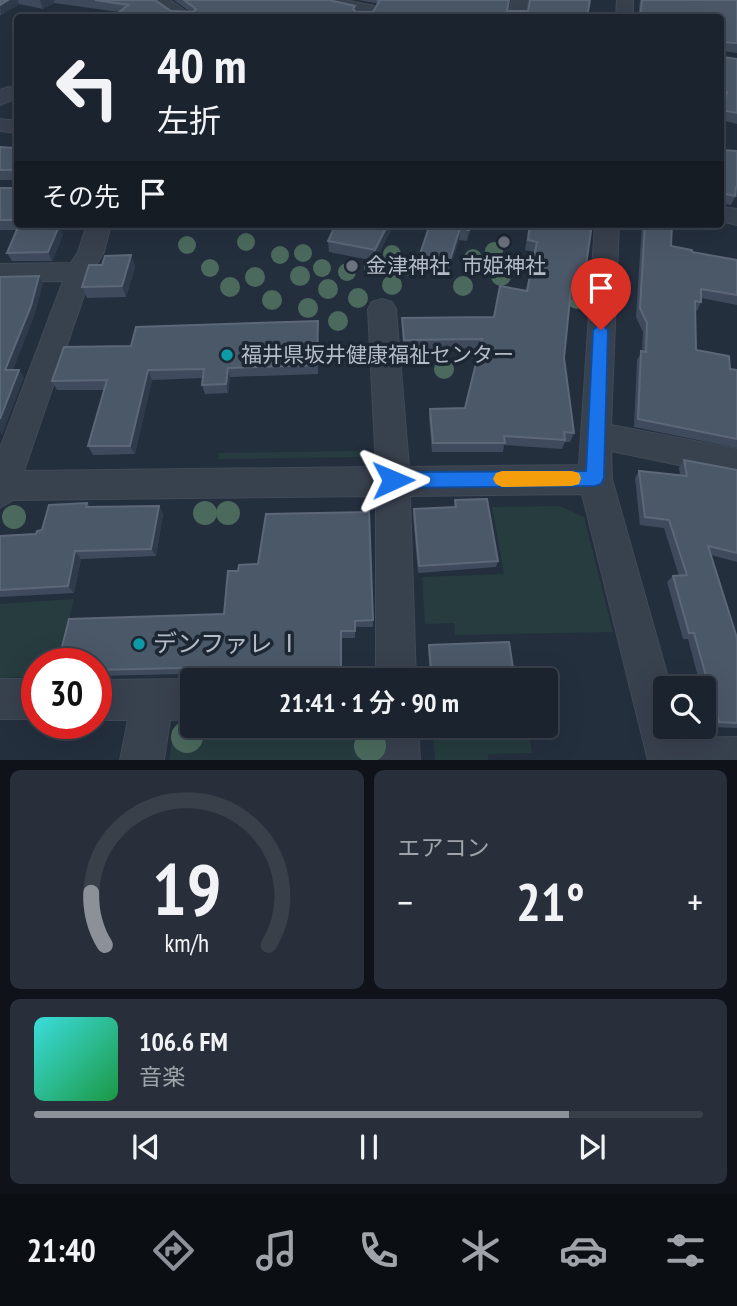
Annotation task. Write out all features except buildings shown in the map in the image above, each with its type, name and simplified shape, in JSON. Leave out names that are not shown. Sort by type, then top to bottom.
[{"type":"street","points":[[158,0],[181,14]]},
{"type":"street","points":[[322,0],[369,10],[366,14]]},
{"type":"street","points":[[98,228],[91,252],[79,272],[1,488],[595,478]]},
{"type":"street","points":[[607,228],[595,478],[670,760]]},
{"type":"street","points":[[0,274],[79,272]]},
{"type":"street","points":[[382,309],[393,480],[396,668]]},
{"type":"street","points":[[595,435],[737,463]]},
{"type":"street","points":[[0,699],[21,699]]},
{"type":"street","points":[[112,700],[180,699]]},
{"type":"street","points":[[142,760],[152,700]]},
{"type":"street","points":[[397,738],[398,760]]},
{"type":"street","points":[[685,760],[737,758]]},
{"type":"green space","points":[[365,451],[365,457],[218,459],[219,453]]},
{"type":"green space","points":[[560,506],[584,517],[613,632],[455,635],[454,623],[425,624],[422,577],[504,574],[492,507]]},
{"type":"green space","points":[[74,599],[62,648],[21,648],[21,677],[0,678],[0,604]]},
{"type":"green space","points":[[180,723],[180,738],[378,738],[379,760],[169,760],[173,732]]},
{"type":"green space","points":[[433,738],[530,738],[532,753],[488,754],[488,760],[435,760]]},
{"type":"slow traffic","points":[[502,479],[572,478]]},
{"type":"place","name":"市姫神社","points":[[504,242]]},
{"type":"place","name":"金津神社","points":[[352,266]]},
{"type":"place","name":"福井県坂井健康福祉センター","points":[[227,355]]},
{"type":"place","name":"デンファレ Ⅰ","points":[[139,644]]},
{"type":"route","points":[[393,480],[595,478],[601,330]]}]
